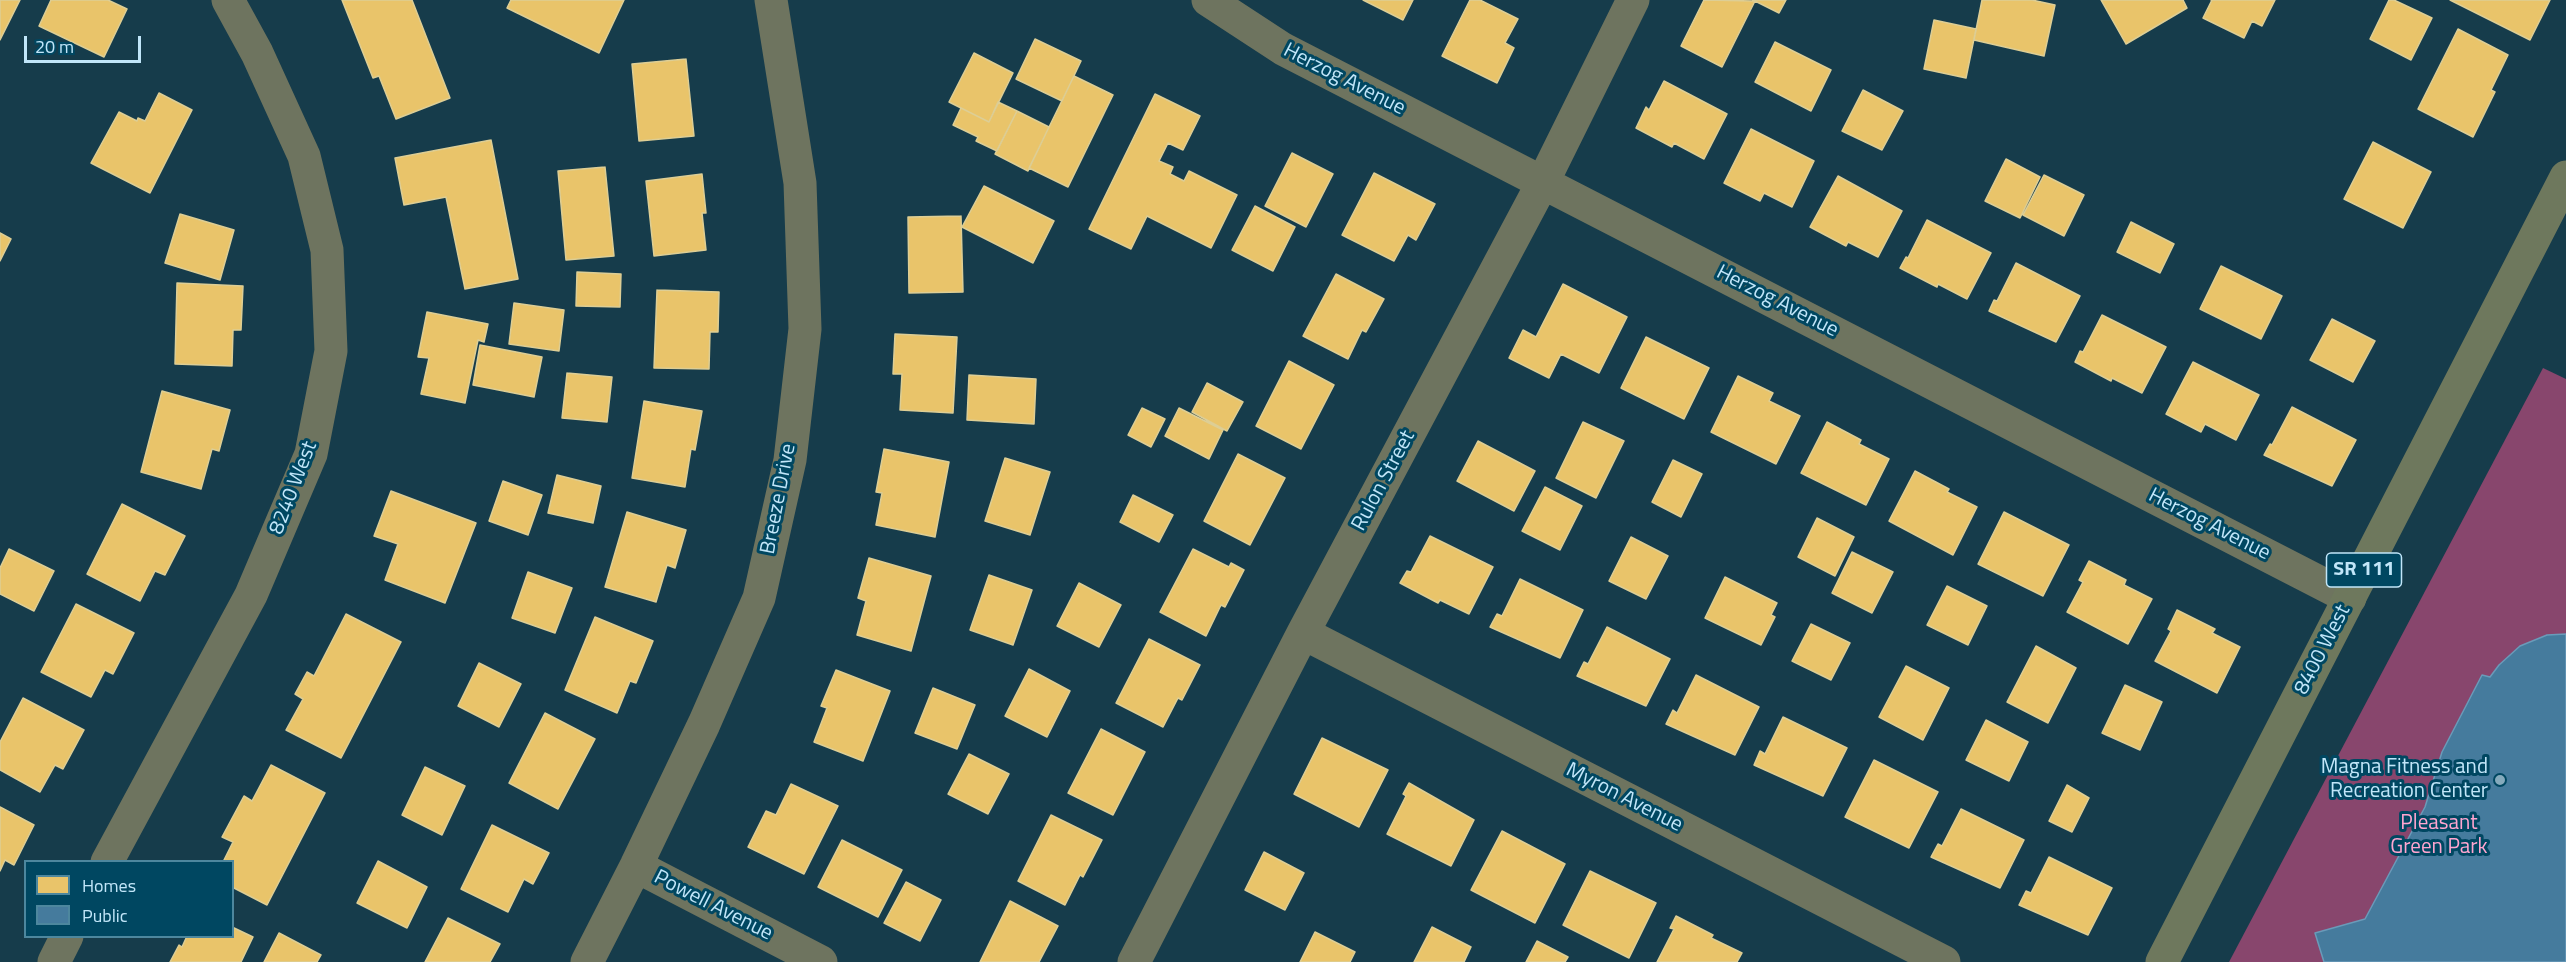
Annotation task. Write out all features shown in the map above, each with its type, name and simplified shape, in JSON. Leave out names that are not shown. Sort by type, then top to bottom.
[{"type":"main road","name":"8400 West","points":[[2162,962],[2566,177]]},
{"type":"street","name":"8240 West","points":[[108,860],[251,595],[311,454],[332,351],[327,250],[304,156],[257,53],[228,0]]},
{"type":"street","name":"Herzog Avenue","points":[[1208,0],[1283,50],[2350,597]]},
{"type":"street","name":"Rulon Street","points":[[1134,962],[1303,633],[1543,182],[1633,0]]},
{"type":"street","name":"Breeze Drive","points":[[587,962],[704,724],[759,598],[789,460],[805,329],[800,194],[776,1]]},
{"type":"street","name":"Myron Avenue","points":[[1303,633],[1944,962]]},
{"type":"street","name":"Powell Avenue","points":[[636,866],[821,962]]},
{"type":"street","points":[[54,962],[66,938]]},
{"type":"green space","name":"Pleasant Green Park","points":[[2543,368],[2566,379],[2566,962],[2229,962]]},
{"type":"building: Homes","points":[[0,0],[20,0],[0,40]]},
{"type":"building: Homes","points":[[51,0],[108,0],[127,9],[104,57],[39,26]]},
{"type":"building: Homes","points":[[342,0],[412,0],[450,98],[396,119],[379,76],[373,78]]},
{"type":"building: Homes","points":[[511,0],[624,0],[599,53],[507,8]]},
{"type":"building: Homes","points":[[1363,0],[1413,0],[1403,20]]},
{"type":"building: Homes","points":[[1470,0],[1480,0],[1518,19],[1505,43],[1514,48],[1497,83],[1442,56]]},
{"type":"building: Homes","points":[[1704,0],[1755,1],[1722,67],[1681,46]]},
{"type":"building: Homes","points":[[1753,0],[1786,0],[1779,13]]},
{"type":"building: Homes","points":[[1982,0],[2032,0],[2055,5],[2044,56],[1974,40]]},
{"type":"building: Homes","points":[[2101,0],[2183,0],[2187,8],[2126,44]]},
{"type":"building: Homes","points":[[2212,0],[2275,0],[2262,26],[2252,21],[2244,38],[2203,18]]},
{"type":"building: Homes","points":[[2389,0],[2394,0],[2432,18],[2411,60],[2370,39]]},
{"type":"building: Homes","points":[[2450,0],[2550,0],[2530,40]]},
{"type":"building: Homes","points":[[1934,20],[1976,29],[1966,78],[1924,69]]},
{"type":"building: Homes","points":[[2458,29],[2508,55],[2491,90],[2495,92],[2473,137],[2418,109]]},
{"type":"building: Homes","points":[[1035,39],[1081,61],[1062,101],[1016,79]]},
{"type":"building: Homes","points":[[1775,42],[1831,70],[1811,111],[1755,82]]},
{"type":"building: Homes","points":[[974,53],[1013,73],[989,122],[949,102]]},
{"type":"building: Homes","points":[[686,59],[694,136],[639,141],[632,64]]},
{"type":"building: Homes","points":[[1074,76],[1113,95],[1068,187],[1029,168]]},
{"type":"building: Homes","points":[[1664,81],[1727,114],[1704,159],[1674,143],[1672,147],[1636,128],[1646,107],[1649,110]]},
{"type":"building: Homes","points":[[1863,90],[1903,111],[1882,150],[1842,131]]},
{"type":"building: Homes","points":[[159,93],[192,110],[150,193],[91,163],[119,112],[137,121],[138,118],[145,121]]},
{"type":"building: Homes","points":[[1155,94],[1200,116],[1183,150],[1168,143],[1159,161],[1173,167],[1170,174],[1184,181],[1189,171],[1237,195],[1211,248],[1147,216],[1131,249],[1089,229]]},
{"type":"building: Homes","points":[[998,102],[1017,111],[997,151],[976,141],[978,137],[953,125],[961,108],[989,122]]},
{"type":"building: Homes","points":[[1017,111],[1049,127],[1028,171],[995,154]]},
{"type":"building: Homes","points":[[1751,129],[1814,161],[1792,207],[1764,193],[1760,201],[1724,183]]},
{"type":"building: Homes","points":[[491,140],[518,279],[465,289],[446,197],[404,205],[395,158]]},
{"type":"building: Homes","points":[[2373,142],[2431,172],[2403,228],[2344,199]]},
{"type":"building: Homes","points":[[1292,153],[1333,174],[1306,227],[1265,206]]},
{"type":"building: Homes","points":[[2006,159],[2040,177],[2020,218],[1985,201]]},
{"type":"building: Homes","points":[[605,167],[614,256],[566,260],[558,171]]},
{"type":"building: Homes","points":[[1374,173],[1435,204],[1416,240],[1408,235],[1394,261],[1342,235]]},
{"type":"building: Homes","points":[[702,174],[706,213],[702,213],[706,250],[654,256],[646,181]]},
{"type":"building: Homes","points":[[2044,175],[2084,195],[2064,236],[2023,215]]},
{"type":"building: Homes","points":[[1838,176],[1902,211],[1878,257],[1848,242],[1846,246],[1810,227]]},
{"type":"building: Homes","points":[[984,186],[1054,221],[1033,263],[962,227]]},
{"type":"building: Homes","points":[[1255,206],[1295,227],[1273,271],[1232,250]]},
{"type":"building: Homes","points":[[180,214],[234,230],[220,280],[165,263]]},
{"type":"building: Homes","points":[[961,216],[963,292],[909,293],[908,217]]},
{"type":"building: Homes","points":[[1927,220],[1991,253],[1967,299],[1900,268],[1906,257],[1908,258]]},
{"type":"building: Homes","points":[[2131,222],[2174,244],[2160,273],[2117,252]]},
{"type":"building: Homes","points":[[0,233],[11,239],[0,261]]},
{"type":"building: Homes","points":[[2016,263],[2080,296],[2056,342],[1989,311],[1994,300],[1997,301]]},
{"type":"building: Homes","points":[[2221,266],[2282,296],[2261,339],[2200,309]]},
{"type":"building: Homes","points":[[577,272],[621,274],[620,307],[576,306]]},
{"type":"building: Homes","points":[[1336,274],[1384,299],[1366,332],[1362,330],[1348,359],[1303,336]]},
{"type":"building: Homes","points":[[177,283],[243,286],[241,330],[233,330],[232,366],[175,364]]},
{"type":"building: Homes","points":[[1563,284],[1627,317],[1599,373],[1561,354],[1549,378],[1509,358],[1523,330],[1536,337]]},
{"type":"building: Homes","points":[[657,290],[719,292],[718,332],[710,332],[709,369],[654,368]]},
{"type":"building: Homes","points":[[514,303],[564,310],[559,351],[509,344]]},
{"type":"building: Homes","points":[[427,312],[488,324],[484,342],[478,340],[465,403],[421,394],[429,358],[418,357]]},
{"type":"building: Homes","points":[[2102,315],[2166,347],[2142,393],[2112,378],[2111,381],[2075,362],[2080,351],[2083,352]]},
{"type":"building: Homes","points":[[2332,319],[2375,341],[2353,382],[2310,360]]},
{"type":"building: Homes","points":[[895,334],[957,337],[953,413],[900,410],[902,374],[893,374]]},
{"type":"building: Homes","points":[[1646,337],[1709,368],[1684,419],[1621,388]]},
{"type":"building: Homes","points":[[480,345],[542,357],[534,397],[473,385]]},
{"type":"building: Homes","points":[[1289,361],[1334,385],[1301,449],[1256,426]]},
{"type":"building: Homes","points":[[2193,362],[2259,395],[2236,440],[2205,424],[2201,432],[2166,414]]},
{"type":"building: Homes","points":[[567,373],[612,377],[607,422],[562,418]]},
{"type":"building: Homes","points":[[969,375],[1036,379],[1034,424],[967,420]]},
{"type":"building: Homes","points":[[1738,376],[1773,393],[1769,401],[1800,416],[1776,464],[1711,432]]},
{"type":"building: Homes","points":[[1207,383],[1243,402],[1227,431],[1192,412]]},
{"type":"building: Homes","points":[[162,391],[230,410],[219,451],[212,449],[201,489],[141,472]]},
{"type":"building: Homes","points":[[644,401],[702,411],[695,450],[691,449],[685,487],[632,478]]},
{"type":"building: Homes","points":[[2292,407],[2356,440],[2332,486],[2264,455],[2270,444],[2272,445]]},
{"type":"building: Homes","points":[[1142,408],[1165,419],[1151,447],[1128,435]]},
{"type":"building: Homes","points":[[1179,408],[1223,430],[1209,459],[1165,436]]},
{"type":"building: Homes","points":[[1583,422],[1624,441],[1596,498],[1556,478]]},
{"type":"building: Homes","points":[[1827,422],[1861,440],[1859,444],[1889,459],[1866,505],[1801,473]]},
{"type":"building: Homes","points":[[1478,441],[1535,471],[1514,511],[1457,481]]},
{"type":"building: Homes","points":[[884,449],[949,462],[935,537],[876,525],[882,493],[876,492]]},
{"type":"building: Homes","points":[[1238,454],[1285,478],[1250,545],[1204,521]]},
{"type":"building: Homes","points":[[1005,458],[1050,472],[1030,535],[985,521]]},
{"type":"building: Homes","points":[[1673,460],[1702,474],[1681,517],[1652,502]]},
{"type":"building: Homes","points":[[1915,471],[1949,489],[1947,492],[1977,507],[1953,555],[1889,521]]},
{"type":"building: Homes","points":[[557,475],[601,486],[593,523],[548,513]]},
{"type":"building: Homes","points":[[503,481],[542,495],[528,535],[489,521]]},
{"type":"building: Homes","points":[[1545,487],[1582,506],[1560,550],[1522,531]]},
{"type":"building: Homes","points":[[391,491],[476,523],[445,603],[385,580],[398,544],[374,536]]},
{"type":"building: Homes","points":[[1133,495],[1173,515],[1159,542],[1120,522]]},
{"type":"building: Homes","points":[[122,504],[185,536],[165,575],[155,571],[140,601],[87,574]]},
{"type":"building: Homes","points":[[627,512],[686,530],[675,568],[667,565],[656,602],[605,587]]},
{"type":"building: Homes","points":[[2004,512],[2069,545],[2043,596],[1978,564]]},
{"type":"building: Homes","points":[[1817,518],[1854,537],[1835,576],[1798,557]]},
{"type":"building: Homes","points":[[1430,536],[1493,567],[1469,614],[1440,600],[1438,603],[1400,583],[1407,571],[1411,572]]},
{"type":"building: Homes","points":[[1631,537],[1668,556],[1646,599],[1609,581]]},
{"type":"building: Homes","points":[[9,549],[54,571],[34,611],[0,594],[0,568]]},
{"type":"building: Homes","points":[[1193,549],[1229,567],[1231,563],[1244,570],[1225,607],[1221,605],[1206,636],[1160,612]]},
{"type":"building: Homes","points":[[1852,552],[1893,572],[1872,613],[1832,593]]},
{"type":"building: Homes","points":[[869,558],[931,576],[911,651],[857,635],[866,601],[858,598]]},
{"type":"building: Homes","points":[[2089,561],[2126,580],[2124,585],[2152,599],[2128,644],[2067,612],[2083,582],[2079,580]]},
{"type":"building: Homes","points":[[528,572],[572,588],[555,633],[512,618]]},
{"type":"building: Homes","points":[[989,575],[1032,590],[1013,645],[970,630]]},
{"type":"building: Homes","points":[[1725,577],[1777,603],[1771,615],[1775,617],[1761,645],[1705,618]]},
{"type":"building: Homes","points":[[1520,579],[1583,610],[1560,658],[1490,627],[1497,614],[1502,616]]},
{"type":"building: Homes","points":[[1079,583],[1121,605],[1099,647],[1057,626]]},
{"type":"building: Homes","points":[[1947,586],[1987,606],[1968,645],[1927,625]]},
{"type":"building: Homes","points":[[76,604],[134,633],[113,674],[105,670],[91,697],[41,672]]},
{"type":"building: Homes","points":[[2177,610],[2215,629],[2212,633],[2240,647],[2217,693],[2155,661],[2171,631],[2168,629]]},
{"type":"building: Homes","points":[[346,614],[401,642],[341,758],[286,730],[303,699],[295,694],[307,672],[314,676]]},
{"type":"building: Homes","points":[[595,617],[653,641],[636,683],[630,681],[617,713],[565,690]]},
{"type":"building: Homes","points":[[1811,624],[1850,643],[1831,680],[1792,661]]},
{"type":"building: Homes","points":[[1607,627],[1670,659],[1646,706],[1577,676],[1584,662],[1588,664]]},
{"type":"building: Homes","points":[[1149,639],[1200,665],[1182,700],[1178,698],[1163,727],[1116,703]]},
{"type":"building: Homes","points":[[2036,646],[2076,668],[2048,723],[2007,702]]},
{"type":"building: Homes","points":[[479,663],[521,684],[499,727],[458,706]]},
{"type":"building: Homes","points":[[1906,666],[1949,688],[1923,740],[1879,717]]},
{"type":"building: Homes","points":[[1029,669],[1070,691],[1047,737],[1005,716]]},
{"type":"building: Homes","points":[[836,670],[890,691],[863,761],[814,742],[827,708],[821,706]]},
{"type":"building: Homes","points":[[1696,675],[1759,707],[1735,755],[1666,724],[1673,710],[1677,713]]},
{"type":"building: Homes","points":[[2125,685],[2162,702],[2140,750],[2102,733]]},
{"type":"building: Homes","points":[[933,688],[975,705],[957,749],[915,733]]},
{"type":"building: Homes","points":[[23,698],[84,730],[63,769],[55,765],[40,792],[0,770],[0,742]]},
{"type":"building: Homes","points":[[545,713],[595,739],[558,809],[509,783]]},
{"type":"building: Homes","points":[[1783,717],[1847,748],[1823,796],[1754,765],[1760,751],[1765,754]]},
{"type":"building: Homes","points":[[1986,720],[2028,742],[2009,781],[1966,760]]},
{"type":"building: Homes","points":[[1101,729],[1145,752],[1113,815],[1068,793]]},
{"type":"building: Homes","points":[[1322,738],[1388,770],[1359,827],[1294,794]]},
{"type":"building: Homes","points":[[969,754],[1009,774],[988,814],[948,794]]},
{"type":"building: Homes","points":[[1874,760],[1938,792],[1909,848],[1845,817]]},
{"type":"building: Homes","points":[[271,765],[325,793],[267,905],[234,888],[234,860],[224,860],[233,842],[222,837],[244,796],[252,801]]},
{"type":"building: Homes","points":[[425,767],[465,786],[442,835],[402,815]]},
{"type":"building: Homes","points":[[1409,783],[1474,820],[1451,866],[1387,834],[1406,796],[1403,794]]},
{"type":"building: Homes","points":[[791,784],[838,806],[804,874],[748,847],[766,811],[776,815]]},
{"type":"building: Homes","points":[[2067,785],[2089,798],[2072,832],[2049,821]]},
{"type":"building: Homes","points":[[0,807],[34,825],[14,865],[5,860],[0,871]]},
{"type":"building: Homes","points":[[1961,809],[2024,840],[2000,888],[1931,857],[1938,844],[1942,846]]},
{"type":"building: Homes","points":[[1051,815],[1102,840],[1083,877],[1080,875],[1065,905],[1018,881]]},
{"type":"building: Homes","points":[[492,825],[549,853],[533,884],[524,879],[508,912],[461,889]]},
{"type":"building: Homes","points":[[1502,831],[1565,864],[1535,923],[1471,890]]},
{"type":"building: Homes","points":[[842,840],[902,870],[878,917],[818,887]]},
{"type":"building: Homes","points":[[1264,852],[1304,873],[1285,910],[1245,890]]},
{"type":"building: Homes","points":[[2049,857],[2112,888],[2088,935],[2019,905],[2026,891],[2031,893]]},
{"type":"building: Homes","points":[[378,861],[427,887],[407,928],[357,903]]},
{"type":"building: Homes","points":[[1590,871],[1656,903],[1629,958],[1563,925]]},
{"type":"building: Homes","points":[[906,882],[941,900],[920,941],[884,923]]},
{"type":"building: Homes","points":[[1010,901],[1058,926],[1039,962],[980,962]]},
{"type":"building: Homes","points":[[1676,916],[1713,935],[1711,938],[1742,953],[1737,962],[1657,962],[1674,929],[1670,928]]},
{"type":"building: Homes","points":[[448,918],[500,944],[490,962],[425,962]]},
{"type":"building: Homes","points":[[1432,927],[1471,947],[1464,962],[1414,962]]},
{"type":"building: Homes","points":[[234,928],[253,937],[241,962],[170,962],[179,945],[182,947],[186,938],[234,938]]},
{"type":"building: Homes","points":[[1315,932],[1355,952],[1350,962],[1300,962]]},
{"type":"building: Homes","points":[[279,933],[321,955],[317,962],[264,962]]},
{"type":"building: Homes","points":[[1537,941],[1568,957],[1565,962],[1526,962]]},
{"type":"building: Public","name":"Magna Fitness and Recreation Center","points":[[2566,634],[2566,962],[2324,962],[2315,933],[2365,919],[2425,807],[2442,752],[2482,675],[2490,677],[2499,665],[2520,646],[2547,635]]},
{"type":"place","name":"Magna Fitness and Recreation Center","points":[[2500,780]]}]
